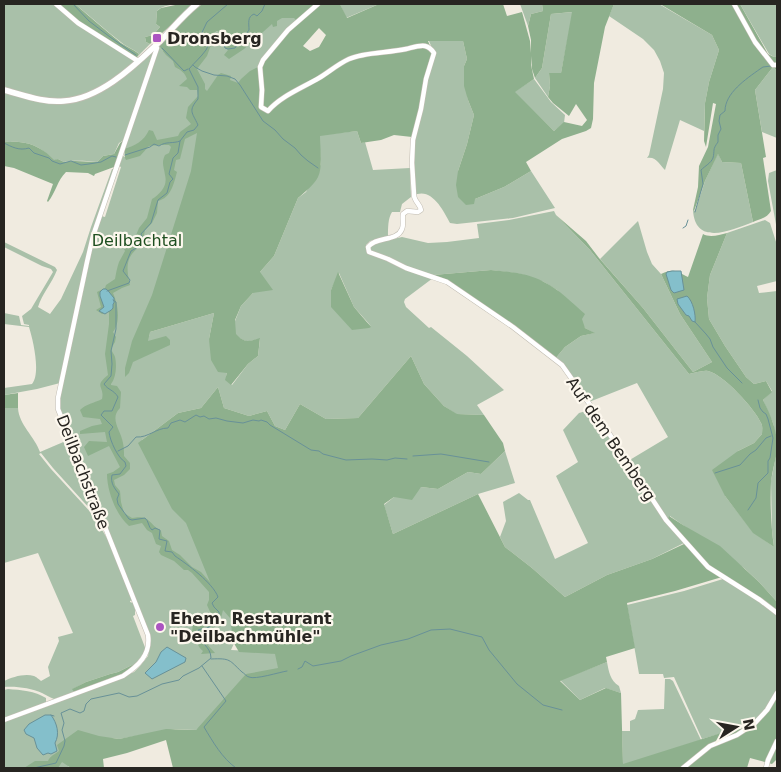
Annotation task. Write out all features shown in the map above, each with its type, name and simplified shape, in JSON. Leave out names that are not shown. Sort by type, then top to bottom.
[{"type":"main road","points":[[4,90],[57,101],[75,100],[100,89],[116,80],[155,47],[186,13],[197,4]]},
{"type":"street","points":[[56,4],[78,23],[138,61]]},
{"type":"street","name":"Auf dem Bemberg","points":[[318,4],[288,30],[263,60],[260,67],[261,107],[268,111],[281,99],[348,59],[425,46],[434,53],[426,79],[413,140],[414,195],[421,210],[418,212],[407,211],[403,214],[401,232],[397,236],[371,243],[368,250],[406,268],[447,282],[513,327],[562,365],[666,520],[708,567],[777,613]]},
{"type":"street","points":[[734,4],[752,37],[773,65],[777,65]]},
{"type":"street","name":"Deilbachstraße","points":[[4,720],[123,676],[142,659],[148,648],[148,635],[58,409],[58,398],[93,236],[157,48],[155,47]]},
{"type":"street","points":[[683,768],[710,746],[737,735],[755,723],[767,710],[777,693]]},
{"type":"street","points":[[766,768],[777,741]]},
{"type":"green space","points":[[4,4],[54,4],[135,62],[93,91],[64,99],[34,96],[4,88]]},
{"type":"green space","points":[[58,4],[75,4],[121,43],[139,54],[138,56],[136,58],[79,22]]},
{"type":"green space","points":[[75,4],[179,4],[164,6],[157,11],[156,24],[160,27],[153,35],[145,37],[146,42],[150,44],[138,56],[137,52],[122,43]]},
{"type":"green space","points":[[180,4],[194,4],[150,44],[146,42],[145,37],[153,35],[160,27],[156,24],[157,11],[161,8]]},
{"type":"green space","name":"Deilbachtal","points":[[202,4],[340,4],[347,18],[379,4],[503,4],[507,16],[522,12],[530,41],[531,53],[531,40],[528,26],[531,14],[543,11],[542,4],[614,4],[605,27],[594,83],[591,128],[562,139],[526,162],[531,171],[504,187],[475,199],[474,204],[466,205],[458,197],[456,185],[458,171],[474,115],[464,86],[464,66],[467,59],[463,41],[428,41],[433,53],[412,137],[394,135],[381,140],[361,143],[357,131],[320,136],[320,173],[312,186],[298,198],[274,256],[260,272],[273,290],[253,293],[241,306],[235,320],[236,334],[242,339],[249,341],[260,338],[258,356],[248,364],[231,385],[225,380],[227,373],[218,372],[211,360],[209,339],[214,313],[150,332],[148,341],[166,336],[170,340],[170,345],[133,362],[129,373],[125,377],[125,368],[132,341],[152,295],[191,171],[197,133],[185,139],[180,159],[176,160],[174,170],[177,172],[171,190],[166,197],[158,201],[157,213],[152,223],[145,230],[142,245],[132,253],[128,262],[130,285],[113,293],[118,318],[113,332],[116,337],[115,342],[111,349],[115,357],[116,367],[111,385],[117,386],[121,392],[120,408],[117,412],[116,420],[122,438],[124,456],[130,463],[130,469],[124,475],[114,480],[115,485],[120,491],[124,513],[132,518],[138,517],[148,520],[169,541],[172,550],[201,572],[210,582],[186,523],[172,509],[138,443],[178,413],[201,408],[218,387],[224,408],[249,416],[267,411],[275,426],[285,430],[300,404],[326,419],[358,418],[411,356],[424,384],[444,406],[457,414],[484,415],[503,443],[505,451],[481,474],[468,472],[438,489],[421,487],[412,500],[394,497],[384,504],[393,534],[478,494],[505,547],[565,597],[607,575],[652,559],[684,544],[685,538],[668,520],[669,516],[720,546],[759,582],[777,602],[777,612],[722,577],[627,603],[635,648],[606,657],[607,662],[560,681],[580,700],[606,688],[621,693],[623,764],[721,733],[754,726],[777,694],[777,759],[772,764],[750,758],[747,768],[173,768],[166,740],[103,759],[104,768],[71,768],[62,762],[58,768],[24,768],[35,761],[48,761],[51,756],[59,751],[57,745],[78,730],[119,739],[166,729],[196,730],[246,674],[278,668],[275,654],[239,652],[232,640],[230,618],[223,610],[221,618],[213,626],[213,631],[209,633],[202,631],[201,633],[204,641],[215,653],[201,654],[203,651],[192,633],[193,623],[211,614],[207,605],[209,592],[192,573],[161,555],[159,552],[161,546],[156,544],[152,533],[142,523],[129,526],[124,521],[116,509],[109,488],[107,474],[120,467],[109,446],[88,456],[84,447],[89,441],[107,442],[105,432],[80,434],[80,431],[102,424],[100,419],[83,417],[80,410],[102,399],[103,395],[100,384],[108,375],[105,354],[109,312],[102,314],[96,310],[101,307],[97,292],[115,279],[119,262],[125,251],[124,249],[129,247],[130,242],[134,240],[139,228],[147,218],[152,199],[164,186],[166,179],[163,160],[171,147],[169,145],[149,146],[140,156],[126,160],[124,149],[139,142],[149,130],[153,131],[157,140],[178,136],[180,132],[191,124],[186,118],[188,107],[198,96],[197,90],[190,90],[187,87],[179,86],[187,79],[186,77],[175,67],[173,61],[159,46],[184,19]],"holes":[[[572,12],[561,73],[549,73],[550,86],[548,97],[569,116],[576,104],[587,120],[582,126],[564,122],[554,131],[515,92],[534,79],[531,65],[531,56],[535,78],[542,68],[551,14]],[[282,18],[294,18],[297,21],[260,66],[250,71],[238,83],[230,80],[231,76],[221,73],[207,91],[205,89],[205,84],[197,69],[207,56],[216,31],[222,37],[225,48],[228,50],[224,55],[229,59],[244,49],[272,24],[273,27],[277,26],[277,21]],[[319,28],[326,35],[319,47],[310,51],[303,46]]]},
{"type":"green space","name":"Deilbachtal","points":[[313,4],[263,60],[200,155],[161,272],[148,341],[150,332],[214,313],[209,339],[227,372],[226,380],[232,385],[248,364],[258,356],[260,339],[247,341],[239,337],[235,334],[235,321],[241,306],[253,293],[260,272],[274,256],[298,198],[306,192],[321,164],[319,135],[357,131],[361,143],[365,142],[373,170],[410,168],[411,197],[402,204],[400,212],[392,212],[389,220],[388,236],[370,241],[366,245],[366,251],[433,278],[405,299],[406,307],[429,328],[431,327],[467,356],[504,390],[477,405],[484,415],[456,414],[444,406],[424,384],[411,356],[358,418],[326,419],[300,404],[285,430],[275,426],[267,411],[249,416],[224,408],[218,387],[201,408],[178,413],[142,440],[143,447],[189,523],[233,619],[236,639],[231,650],[268,652],[283,656],[290,663],[196,730],[175,729],[119,739],[112,738],[68,766],[71,768],[4,768],[4,722],[134,672],[148,656],[150,642],[60,409],[60,398],[95,236],[101,216],[105,217],[121,167],[119,166],[123,156],[125,157],[127,149],[124,149],[159,46],[163,51],[216,31],[221,34],[223,40]],"holes":[[[339,273],[354,307],[371,326],[331,290]]]},
{"type":"green space","points":[[340,4],[379,4],[346,18]]},
{"type":"green space","points":[[520,4],[542,4],[543,11],[531,14],[528,26]]},
{"type":"green space","points":[[614,4],[659,4],[712,35],[719,50],[705,103],[704,131],[680,120],[665,170],[653,158],[647,158],[663,89],[664,73],[654,50],[643,39],[609,16]]},
{"type":"green space","points":[[660,4],[740,4],[768,54],[774,57],[777,56],[777,71],[773,67],[755,90],[766,157],[763,158],[771,211],[763,218],[753,222],[741,163],[722,162],[718,154],[693,210],[698,187],[699,166],[708,147],[716,104],[713,103],[706,147],[704,141],[705,103],[719,50],[712,35]]},
{"type":"green space","points":[[740,4],[777,4],[777,56],[774,57],[769,54]]},
{"type":"green space","points":[[573,12],[561,73],[549,73],[550,86],[548,97],[535,78],[542,68],[551,14]]},
{"type":"green space","points":[[429,41],[463,41],[467,59],[464,66],[468,100],[474,115],[458,171],[475,199],[504,187],[531,171],[555,208],[513,218],[457,224],[450,223],[440,206],[431,197],[425,194],[413,196],[412,152],[426,79],[434,53]]},
{"type":"green space","points":[[152,52],[124,140],[119,143],[114,154],[103,156],[97,162],[64,162],[58,159],[54,161],[43,150],[34,146],[4,141],[4,92],[45,101],[91,95]]},
{"type":"green space","points":[[773,67],[777,71],[777,138],[762,132],[755,90]]},
{"type":"green space","points":[[534,79],[551,102],[565,115],[564,123],[554,131],[514,92]]},
{"type":"green space","points":[[124,140],[114,167],[94,176],[88,173],[66,172],[48,202],[53,184],[14,168],[4,166],[4,141],[34,145],[54,160],[58,159],[64,162],[97,162],[103,156],[114,154],[120,143]]},
{"type":"green space","points":[[718,153],[722,162],[741,163],[753,222],[735,229],[716,233],[700,229],[695,221],[693,210],[695,211],[705,181]]},
{"type":"green space","points":[[112,169],[114,169],[99,212],[60,383],[4,395],[4,388],[32,384],[35,379],[36,365],[29,327],[4,324],[4,313],[19,316],[21,325],[29,326],[24,324],[22,316],[31,309],[53,272],[51,269],[4,247],[4,242],[55,267],[57,270],[38,307],[50,314],[61,299],[83,252]]},
{"type":"green space","points":[[777,170],[777,230],[768,181],[769,173]]},
{"type":"green space","points":[[554,211],[590,250],[689,374],[708,371],[722,378],[746,401],[758,417],[762,426],[762,434],[754,443],[738,451],[725,496],[753,532],[774,547],[771,481],[777,450],[777,602],[744,568],[670,516],[668,520],[628,461],[668,437],[637,383],[589,402],[555,359],[565,347],[581,336],[594,333],[585,328],[557,290],[544,282],[521,274],[491,270],[433,275],[407,267],[370,251],[369,248],[371,244],[402,237],[428,243],[479,238],[477,224]]},
{"type":"green space","points":[[556,215],[586,241],[643,308],[693,372],[712,362],[680,314],[661,274],[675,271],[688,277],[703,234],[712,236],[727,233],[710,275],[707,298],[709,319],[746,377],[754,384],[766,381],[772,392],[763,400],[774,425],[777,439],[777,452],[771,478],[771,523],[774,547],[753,533],[725,496],[712,470],[738,451],[754,443],[762,434],[762,426],[758,417],[746,401],[722,378],[708,371],[689,374],[590,250]]},
{"type":"green space","points":[[765,220],[770,223],[777,245],[777,281],[757,286],[759,293],[777,291],[777,442],[773,423],[763,400],[772,391],[766,381],[754,384],[746,377],[709,319],[707,298],[710,275],[727,233]]},
{"type":"green space","points":[[638,221],[652,264],[661,274],[680,314],[712,362],[693,372],[643,308],[600,259]]},
{"type":"green space","points":[[491,270],[525,275],[550,285],[585,314],[582,319],[585,328],[595,333],[581,336],[565,347],[555,359],[518,330],[433,275]]},
{"type":"green space","points":[[338,272],[354,307],[371,327],[352,330],[331,307],[331,290]]},
{"type":"green space","points":[[18,393],[18,408],[4,408],[4,395]]},
{"type":"green space","points":[[4,408],[18,408],[21,420],[40,452],[68,440],[103,529],[91,510],[41,453],[39,454],[94,516],[108,540],[132,600],[130,602],[133,603],[135,609],[135,615],[133,616],[146,650],[134,666],[132,665],[118,672],[86,682],[73,689],[74,692],[54,699],[38,691],[18,687],[4,687],[4,681],[19,676],[34,676],[41,681],[50,676],[48,667],[59,641],[58,637],[73,633],[38,553],[4,563]]},
{"type":"green space","points":[[590,411],[595,415],[684,543],[652,559],[607,575],[565,597],[505,547],[500,537],[506,521],[503,502],[519,493],[530,500],[555,559],[588,543],[556,476],[578,462],[563,430],[579,413]]},
{"type":"green space","points":[[505,451],[515,483],[478,494],[393,534],[384,505],[394,497],[421,487],[438,489],[468,472],[481,474]]},
{"type":"green space","points":[[723,579],[777,615],[777,690],[766,709],[750,725],[702,739],[674,677],[664,678],[663,674],[639,674],[627,605]]},
{"type":"green space","points":[[607,662],[610,676],[619,686],[621,693],[605,688],[580,700],[560,680]]},
{"type":"green space","points":[[132,665],[134,666],[122,674],[74,692],[72,689],[86,682],[118,672]]},
{"type":"green space","points":[[665,679],[673,681],[701,740],[623,765],[622,731],[630,731],[630,721],[635,719],[638,710],[664,709]]},
{"type":"green space","points":[[4,690],[23,690],[37,694],[46,698],[46,702],[4,719]]},
{"type":"water","points":[[672,271],[681,271],[684,290],[674,293],[671,290],[666,274]]},
{"type":"water","points":[[106,289],[114,298],[113,308],[105,314],[99,311],[104,307],[100,296],[100,292]]},
{"type":"water","points":[[687,296],[694,308],[695,322],[686,315],[678,304],[677,299]]},
{"type":"water","points":[[167,647],[186,658],[185,662],[152,679],[145,673]]},
{"type":"water","points":[[45,715],[51,715],[58,732],[55,743],[57,751],[43,755],[37,748],[34,738],[26,734],[24,730],[29,724]]},
{"type":"waterway","points":[[73,4],[89,21],[136,55]]},
{"type":"waterway","points":[[197,43],[207,22],[228,4]]},
{"type":"waterway","points":[[107,291],[129,283],[130,280],[123,271],[131,251],[138,247],[143,239],[141,234],[151,223],[158,200],[167,193],[170,182],[173,179],[169,174],[173,158],[178,153],[180,141],[187,132],[194,130],[198,125],[192,112],[193,106],[198,99],[198,87],[189,69],[204,53],[211,38],[217,33],[225,48],[235,48],[249,30],[250,17],[254,14],[257,16],[265,4]]},
{"type":"waterway","points":[[162,48],[184,71],[188,69]]},
{"type":"waterway","points":[[193,65],[202,71],[235,79],[263,121],[318,168]]},
{"type":"waterway","points":[[695,212],[703,184],[701,170],[713,158],[714,148],[718,142],[718,135],[721,129],[720,115],[725,111],[728,98],[749,77],[763,67],[771,66]]},
{"type":"waterway","points":[[125,155],[154,144],[159,146],[180,141]]},
{"type":"waterway","points":[[4,143],[19,149],[29,148],[34,153],[60,164],[71,161],[81,165],[101,162],[112,156],[116,157]]},
{"type":"waterway","points":[[683,228],[688,220]]},
{"type":"waterway","points":[[34,768],[56,763],[65,741],[62,730],[64,723],[61,713],[70,709],[80,713],[84,711],[86,704],[91,699],[119,693],[129,697],[137,696],[162,684],[179,680],[199,668],[211,658],[209,650],[200,638],[198,630],[210,627],[211,623],[219,615],[219,612],[212,603],[218,597],[211,586],[172,552],[165,551],[167,541],[159,539],[160,530],[155,528],[152,530],[145,518],[129,519],[118,504],[119,494],[112,483],[112,475],[120,474],[126,466],[111,440],[109,432],[113,427],[101,415],[104,411],[112,411],[118,397],[104,384],[111,376],[111,351],[116,329],[116,302],[113,300]]},
{"type":"waterway","points":[[695,322],[710,339],[727,368],[742,383]]},
{"type":"waterway","points":[[748,510],[756,498],[758,483],[768,473],[768,461],[773,438],[768,419],[760,408],[758,400]]},
{"type":"waterway","points":[[118,451],[128,446],[136,437],[168,428],[171,423],[180,420],[185,422],[196,415],[209,419],[216,418],[243,423],[261,420],[311,450],[346,460],[407,459]]},
{"type":"waterway","points":[[715,473],[740,465],[766,438],[771,436]]},
{"type":"waterway","points":[[413,456],[441,454],[489,462]]},
{"type":"waterway","points":[[298,669],[302,667],[305,661],[313,666],[341,661],[381,645],[408,639],[431,630],[450,629],[482,637],[489,650],[517,684],[543,705],[562,710]]},
{"type":"waterway","points":[[211,659],[222,659],[232,662],[247,676],[252,678],[287,671]]},
{"type":"waterway","points":[[202,666],[226,701],[204,727],[222,755],[236,768]]},
{"type":"place","name":"Dronsberg","points":[[157,38]]},
{"type":"place","name":"Ehem. Restaurant \"Deilbachmühle\"","points":[[160,627]]}]
